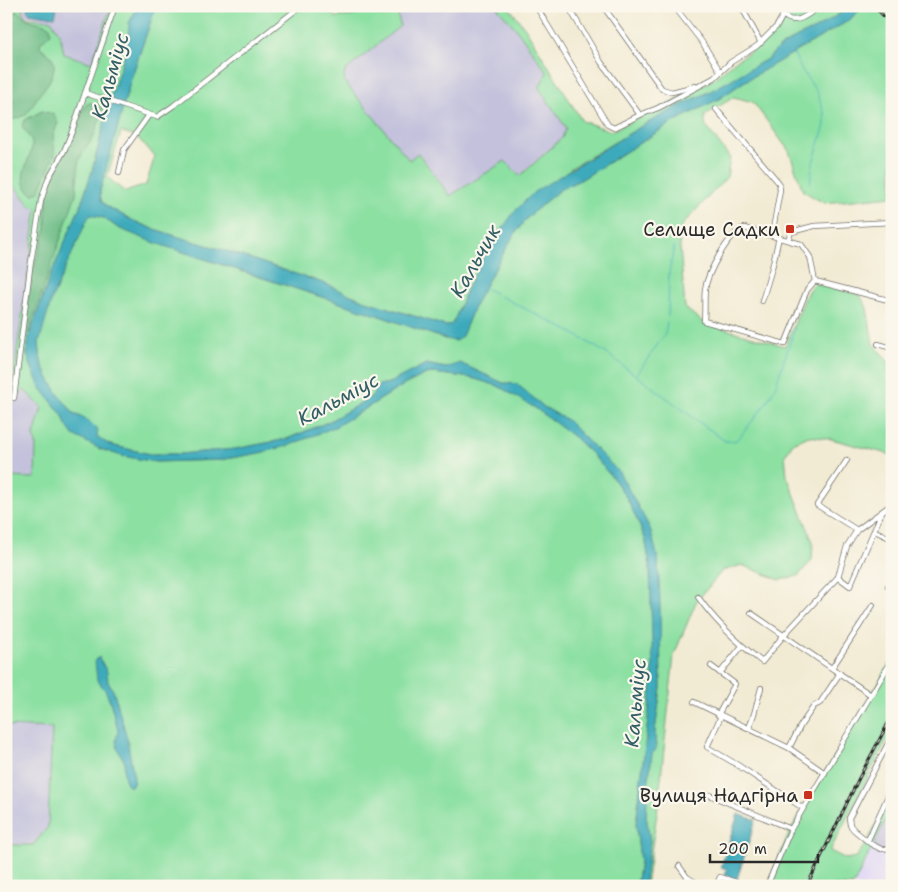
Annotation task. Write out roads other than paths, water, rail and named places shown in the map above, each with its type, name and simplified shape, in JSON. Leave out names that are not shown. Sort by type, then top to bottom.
[{"type":"street","points":[[14,398],[30,268],[41,201],[48,179],[64,152],[115,6]]},
{"type":"street","points":[[85,93],[157,117],[301,6]]},
{"type":"street","points":[[536,6],[608,125],[614,128],[658,108],[714,78],[720,71],[761,43],[778,24],[783,15]]},
{"type":"street","points":[[568,6],[601,62],[640,115]]},
{"type":"street","points":[[603,6],[662,89],[672,92],[696,86]]},
{"type":"street","points":[[674,6],[702,42],[720,71]]},
{"type":"street","points":[[741,6],[761,43]]},
{"type":"street","points":[[780,6],[783,15],[790,20],[798,20],[820,6]]},
{"type":"street","points":[[716,109],[779,183],[780,190],[772,235]]},
{"type":"street","points":[[119,173],[124,150],[149,115]]},
{"type":"street","points":[[788,240],[791,232],[814,226],[892,222]]},
{"type":"street","points":[[744,228],[801,244],[808,252],[815,282],[807,290],[784,344],[704,321],[707,282],[723,249],[744,228]]},
{"type":"street","points":[[762,301],[779,237]]},
{"type":"street","points":[[815,282],[892,301]]},
{"type":"street","points":[[878,344],[892,348]]},
{"type":"street","points":[[846,460],[817,505],[857,530]]},
{"type":"street","points":[[698,598],[710,615],[742,646],[762,662],[784,635],[838,577],[847,546],[857,530],[892,504]]},
{"type":"street","points":[[838,577],[850,586],[882,511]]},
{"type":"street","points":[[875,531],[892,539]]},
{"type":"street","points":[[888,586],[892,581]]},
{"type":"street","points":[[832,668],[872,605]]},
{"type":"street","points":[[752,613],[871,695]]},
{"type":"street","points":[[720,673],[742,646]]},
{"type":"street","points":[[767,886],[791,829],[892,660]]},
{"type":"street","points":[[711,666],[735,684],[707,747],[804,808]]},
{"type":"street","points":[[789,748],[801,725],[814,706],[820,703],[840,673]]},
{"type":"street","points":[[749,728],[761,688]]},
{"type":"street","points":[[694,702],[789,748],[825,773]]},
{"type":"street","points":[[892,736],[849,818],[850,825],[854,830],[871,844],[880,849],[892,849]]},
{"type":"street","points":[[868,840],[892,787]]},
{"type":"street","points":[[706,794],[791,829]]},
{"type":"street","points":[[679,866],[687,877],[701,886]]},
{"type":"street","points":[[716,886],[720,877],[748,886]]},
{"type":"water","points":[[28,6],[57,7],[55,17],[29,13],[27,10]]},
{"type":"water","points":[[138,6],[156,6],[131,79],[100,191],[101,200],[106,206],[148,227],[230,252],[323,283],[363,300],[446,326],[454,321],[467,288],[489,248],[514,212],[534,192],[640,127],[709,92],[769,58],[777,49],[815,29],[852,6],[864,6],[848,21],[742,83],[719,99],[675,121],[582,179],[561,189],[546,201],[526,219],[512,238],[477,300],[462,336],[456,341],[445,339],[155,243],[118,228],[104,218],[91,215],[52,298],[39,343],[41,361],[49,379],[74,414],[88,420],[98,430],[97,437],[110,445],[150,454],[180,454],[235,449],[287,439],[330,421],[371,397],[379,385],[389,383],[426,364],[446,368],[460,363],[503,383],[517,384],[544,407],[567,420],[619,472],[650,528],[658,558],[661,688],[655,731],[656,749],[652,754],[648,785],[646,815],[650,841],[644,886],[636,886],[640,862],[636,824],[653,675],[650,566],[645,538],[628,500],[616,482],[592,454],[574,437],[535,408],[498,386],[472,378],[433,373],[426,374],[404,385],[337,426],[288,446],[220,460],[156,462],[122,456],[100,449],[73,435],[66,425],[63,416],[40,387],[27,355],[29,336],[50,276],[80,207],[92,171],[111,96],[125,53],[129,23]]},
{"type":"water","points":[[99,657],[107,672],[108,682],[114,692],[127,738],[134,778],[133,784],[130,787],[124,776],[125,763],[117,748],[118,731],[110,701],[105,690],[97,680],[95,661]]},
{"type":"water","points":[[738,814],[756,820],[737,879],[725,875],[727,869],[721,867]]},
{"type":"waterway","points":[[793,52],[801,69],[817,92],[825,115],[825,125],[813,163],[810,183]]},
{"type":"waterway","points":[[668,316],[669,273],[674,247]]},
{"type":"waterway","name":"Кальчик","points":[[482,287],[495,293]]},
{"type":"waterway","points":[[500,296],[569,331],[606,353],[725,441],[734,441],[739,438],[774,390],[795,328]]},
{"type":"waterway","points":[[637,374],[665,334],[667,322]]},
{"type":"railway","points":[[874,6],[892,25]]},
{"type":"railway","points":[[807,886],[859,778],[892,716]]},
{"type":"place","name":"Селище Садки","points":[[790,229]]},
{"type":"place","name":"Вулиця Надгірна","points":[[808,795]]},
{"type":"water label","name":"Кальміус","points":[[110,76]]},
{"type":"water label","name":"Кальміус","points":[[338,399]]},
{"type":"water label","name":"Кальміус","points":[[635,703]]}]
